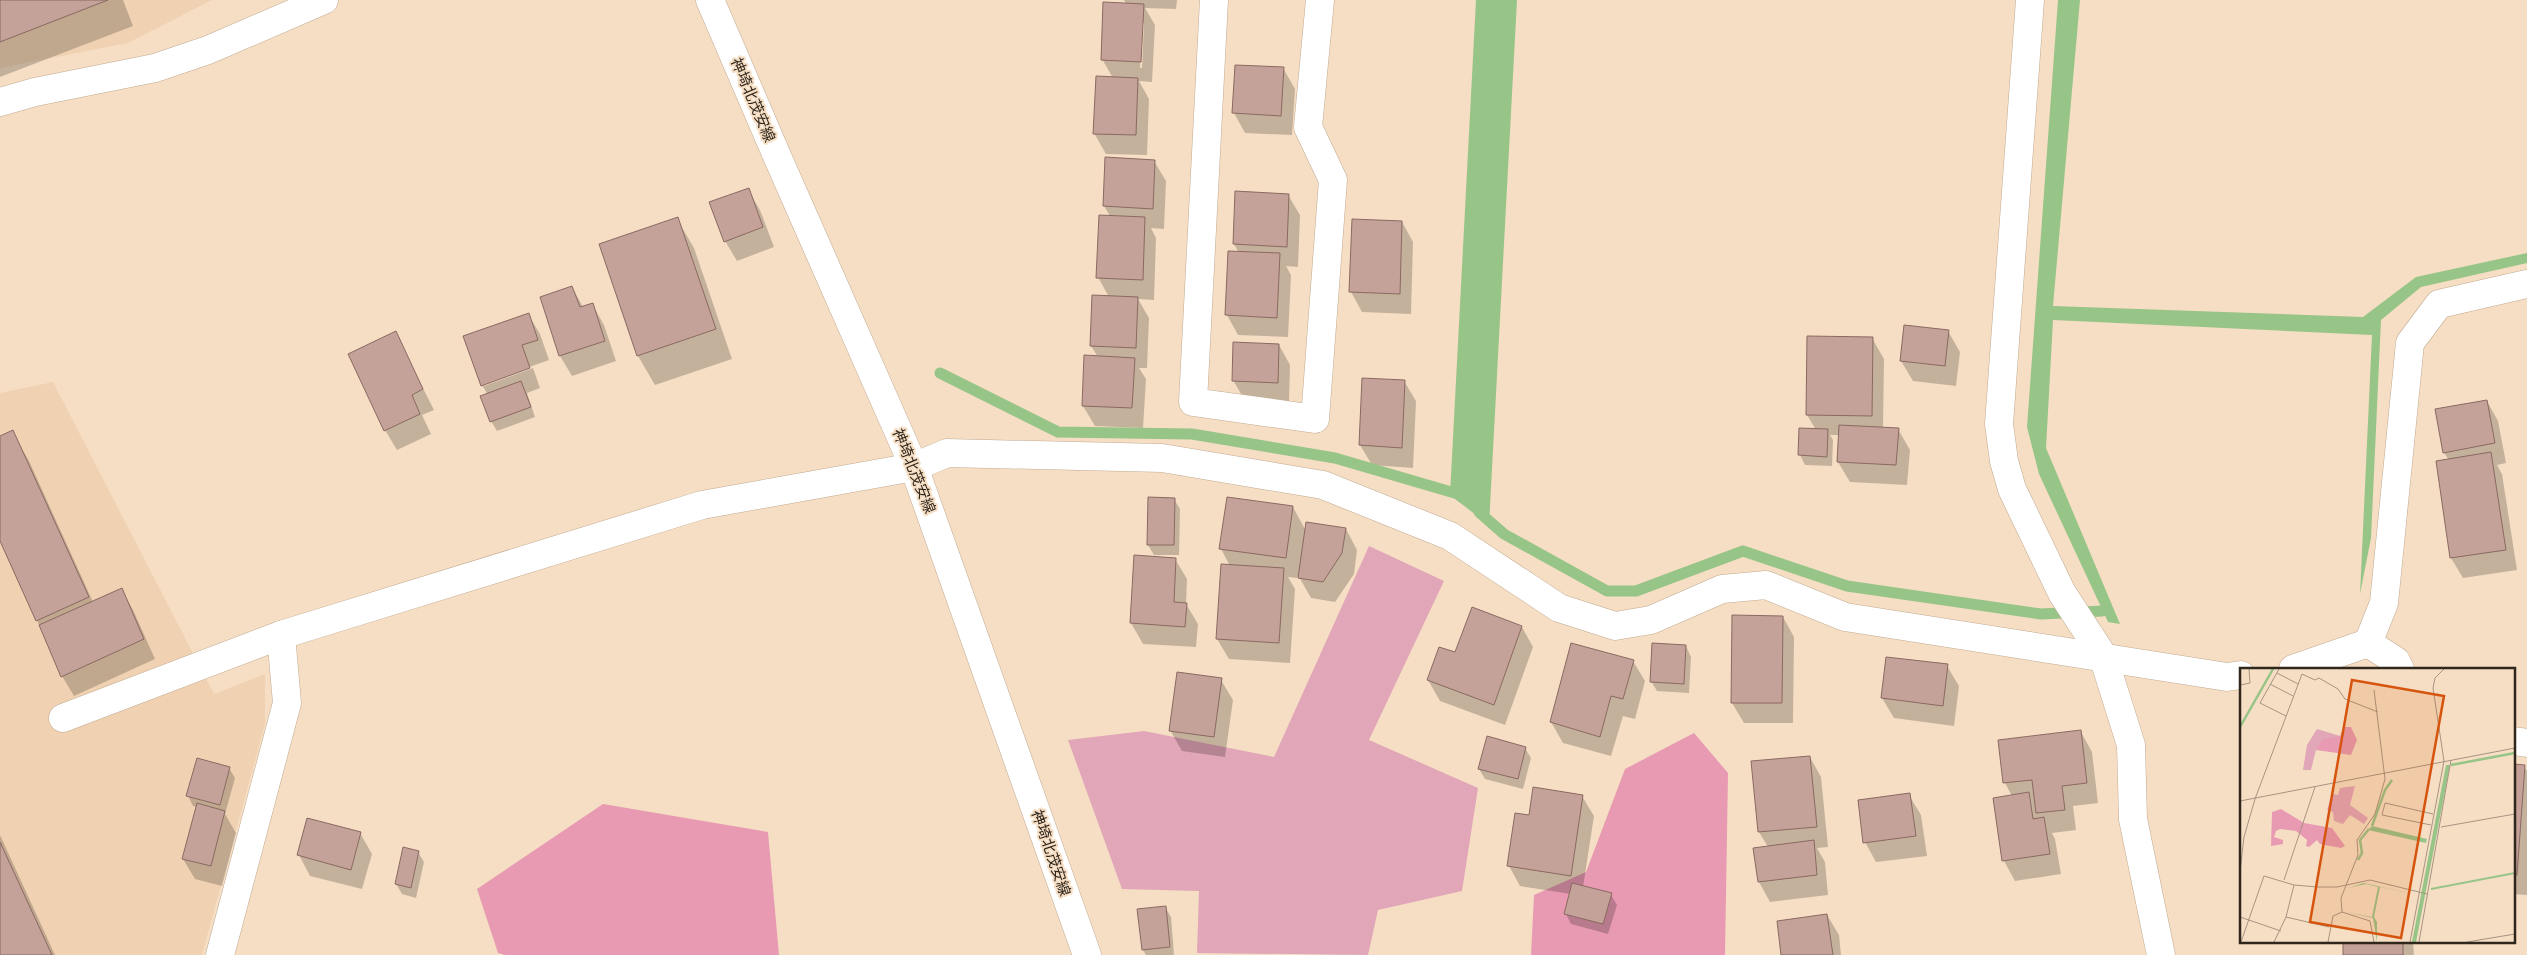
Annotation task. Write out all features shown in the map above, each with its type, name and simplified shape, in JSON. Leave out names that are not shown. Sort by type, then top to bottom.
[{"type":"street","points":[[0,102],[35,92],[155,68],[208,50],[324,0]]},
{"type":"street","name":"神埼北茂安線","points":[[710,0],[776,156],[914,467],[1087,955]]},
{"type":"street","points":[[1214,0],[1193,402],[1315,418],[1333,180],[1308,127],[1320,0]]},
{"type":"street","points":[[2030,0],[1999,424],[2004,461],[2012,489],[2062,593],[2103,656],[2131,745],[2133,819],[2161,955]]},
{"type":"street","points":[[2296,668],[2368,643],[2384,602],[2410,343],[2438,304],[2527,284]]},
{"type":"street","points":[[63,718],[281,635],[702,505],[914,467],[947,453],[1162,458],[1324,485],[1450,536],[1559,608],[1615,626],[1651,620],[1722,589],[1766,585],[1845,617],[2228,677],[2240,675]]},
{"type":"street","points":[[220,955],[287,703],[281,635]]},
{"type":"street","points":[[2368,643],[2396,661],[2400,668]]},
{"type":"street","points":[[2514,741],[2527,743]]},
{"type":"shaded area","points":[[0,0],[212,0],[128,43],[0,68]]},
{"type":"shaded area","points":[[1476,0],[1517,0],[1489,525],[1450,495]]},
{"type":"shaded area","points":[[2058,0],[2080,0],[2053,306],[2363,317],[2416,277],[2527,253],[2527,263],[2421,287],[2381,320],[2371,538],[2360,594],[2372,335],[2053,320],[2046,448],[2120,624],[2108,622],[2039,474],[2027,427]]},
{"type":"shaded area","points":[[53,382],[214,694],[265,674],[265,724],[202,955],[0,955],[0,393]]},
{"type":"shaded area","points":[[1369,546],[1444,581],[1369,740],[1478,788],[1462,891],[1378,910],[1368,955],[1197,953],[1199,891],[1122,889],[1068,740],[1144,731],[1274,757]]},
{"type":"shaded area","points":[[1694,733],[1728,773],[1725,955],[1531,955],[1534,895],[1586,872],[1625,769]]},
{"type":"shaded area","points":[[603,804],[768,832],[779,955],[505,955],[498,953],[477,889]]},
{"type":"building","points":[[0,0],[108,0],[0,42]]},
{"type":"building","points":[[1103,2],[1144,4],[1141,62],[1101,60]]},
{"type":"building","points":[[1235,65],[1284,67],[1281,116],[1232,113]]},
{"type":"building","points":[[1096,76],[1138,78],[1136,135],[1093,134]]},
{"type":"building","points":[[1105,157],[1155,160],[1153,209],[1103,206]]},
{"type":"building","points":[[749,188],[763,227],[724,242],[709,202]]},
{"type":"building","points":[[1235,191],[1289,194],[1287,247],[1233,244]]},
{"type":"building","points":[[1099,215],[1145,217],[1143,280],[1096,278]]},
{"type":"building","points":[[678,217],[716,329],[637,356],[599,244]]},
{"type":"building","points":[[1352,219],[1402,221],[1400,294],[1349,292]]},
{"type":"building","points":[[1228,251],[1280,253],[1277,318],[1225,315]]},
{"type":"building","points":[[572,286],[580,307],[593,303],[605,341],[559,356],[540,297]]},
{"type":"building","points":[[1092,295],[1138,297],[1136,348],[1090,346]]},
{"type":"building","points":[[529,313],[538,340],[522,345],[530,368],[481,386],[463,336]]},
{"type":"building","points":[[1904,325],[1949,330],[1945,366],[1900,361]]},
{"type":"building","points":[[396,331],[423,389],[412,395],[420,414],[384,431],[348,354]]},
{"type":"building","points":[[1807,336],[1873,337],[1872,416],[1806,415]]},
{"type":"building","points":[[1233,342],[1279,344],[1278,383],[1232,381]]},
{"type":"building","points":[[1084,355],[1135,358],[1132,408],[1082,406]]},
{"type":"building","points":[[1362,378],[1405,380],[1402,448],[1359,445]]},
{"type":"building","points":[[521,381],[531,407],[490,422],[480,396]]},
{"type":"building","points":[[2487,400],[2495,443],[2443,453],[2435,409]]},
{"type":"building","points":[[1839,425],[1899,428],[1896,465],[1837,462]]},
{"type":"building","points":[[1799,428],[1828,429],[1827,457],[1798,455]]},
{"type":"building","points":[[13,430],[89,597],[36,621],[0,541],[0,436]]},
{"type":"building","points":[[2491,452],[2506,550],[2450,558],[2436,461]]},
{"type":"building","points":[[1148,497],[1175,498],[1174,545],[1147,545]]},
{"type":"building","points":[[1227,497],[1293,506],[1286,558],[1219,549]]},
{"type":"building","points":[[1306,522],[1346,528],[1342,553],[1323,582],[1298,578]]},
{"type":"building","points":[[1134,555],[1176,558],[1174,602],[1187,603],[1185,627],[1130,623]]},
{"type":"building","points":[[1221,564],[1284,568],[1279,643],[1216,639]]},
{"type":"building","points":[[122,588],[144,639],[61,677],[39,625]]},
{"type":"building","points":[[1472,607],[1522,626],[1494,705],[1427,680],[1439,647],[1455,652]]},
{"type":"building","points":[[1732,615],[1783,616],[1782,703],[1731,703]]},
{"type":"building","points":[[1571,643],[1634,660],[1623,699],[1611,696],[1600,737],[1550,722]]},
{"type":"building","points":[[1652,643],[1686,645],[1684,684],[1650,682]]},
{"type":"building","points":[[1886,657],[1948,664],[1943,706],[1881,698]]},
{"type":"building","points":[[1177,672],[1222,678],[1214,737],[1169,731]]},
{"type":"building","points":[[2081,730],[2087,783],[2062,786],[2065,810],[2036,813],[2032,780],[2003,783],[1998,740]]},
{"type":"building","points":[[1487,736],[1526,747],[1518,779],[1478,769]]},
{"type":"building","points":[[1810,756],[1817,827],[1758,832],[1751,761]]},
{"type":"building","points":[[197,758],[230,767],[220,805],[186,796]]},
{"type":"building","points":[[2514,764],[2525,765],[2517,875],[2514,875]]},
{"type":"building","points":[[1533,787],[1583,795],[1571,876],[1507,866],[1515,813],[1529,815]]},
{"type":"building","points":[[2029,792],[2033,819],[2044,817],[2050,854],[2002,861],[1993,798]]},
{"type":"building","points":[[1910,793],[1916,836],[1863,843],[1858,800]]},
{"type":"building","points":[[197,803],[225,811],[211,866],[182,859]]},
{"type":"building","points":[[307,818],[361,832],[351,870],[297,855]]},
{"type":"building","points":[[1814,840],[1817,875],[1758,882],[1753,848]]},
{"type":"building","points":[[0,842],[52,955],[0,955]]},
{"type":"building","points":[[403,847],[419,851],[411,888],[395,884]]},
{"type":"building","points":[[1572,883],[1612,893],[1603,924],[1564,914]]},
{"type":"building","points":[[1166,906],[1170,947],[1142,950],[1137,909]]},
{"type":"building","points":[[1827,914],[1833,955],[1781,955],[1777,921]]},
{"type":"building","points":[[2343,942],[2403,942],[2403,955],[2343,955]]},
{"type":"waterway","points":[[940,373],[1058,432],[1192,434],[1335,458],[1458,494],[1463,498]]},
{"type":"waterway","points":[[1479,512],[1504,534],[1607,591],[1636,591],[1743,551],[1847,586],[2041,614],[2102,611]]}]
